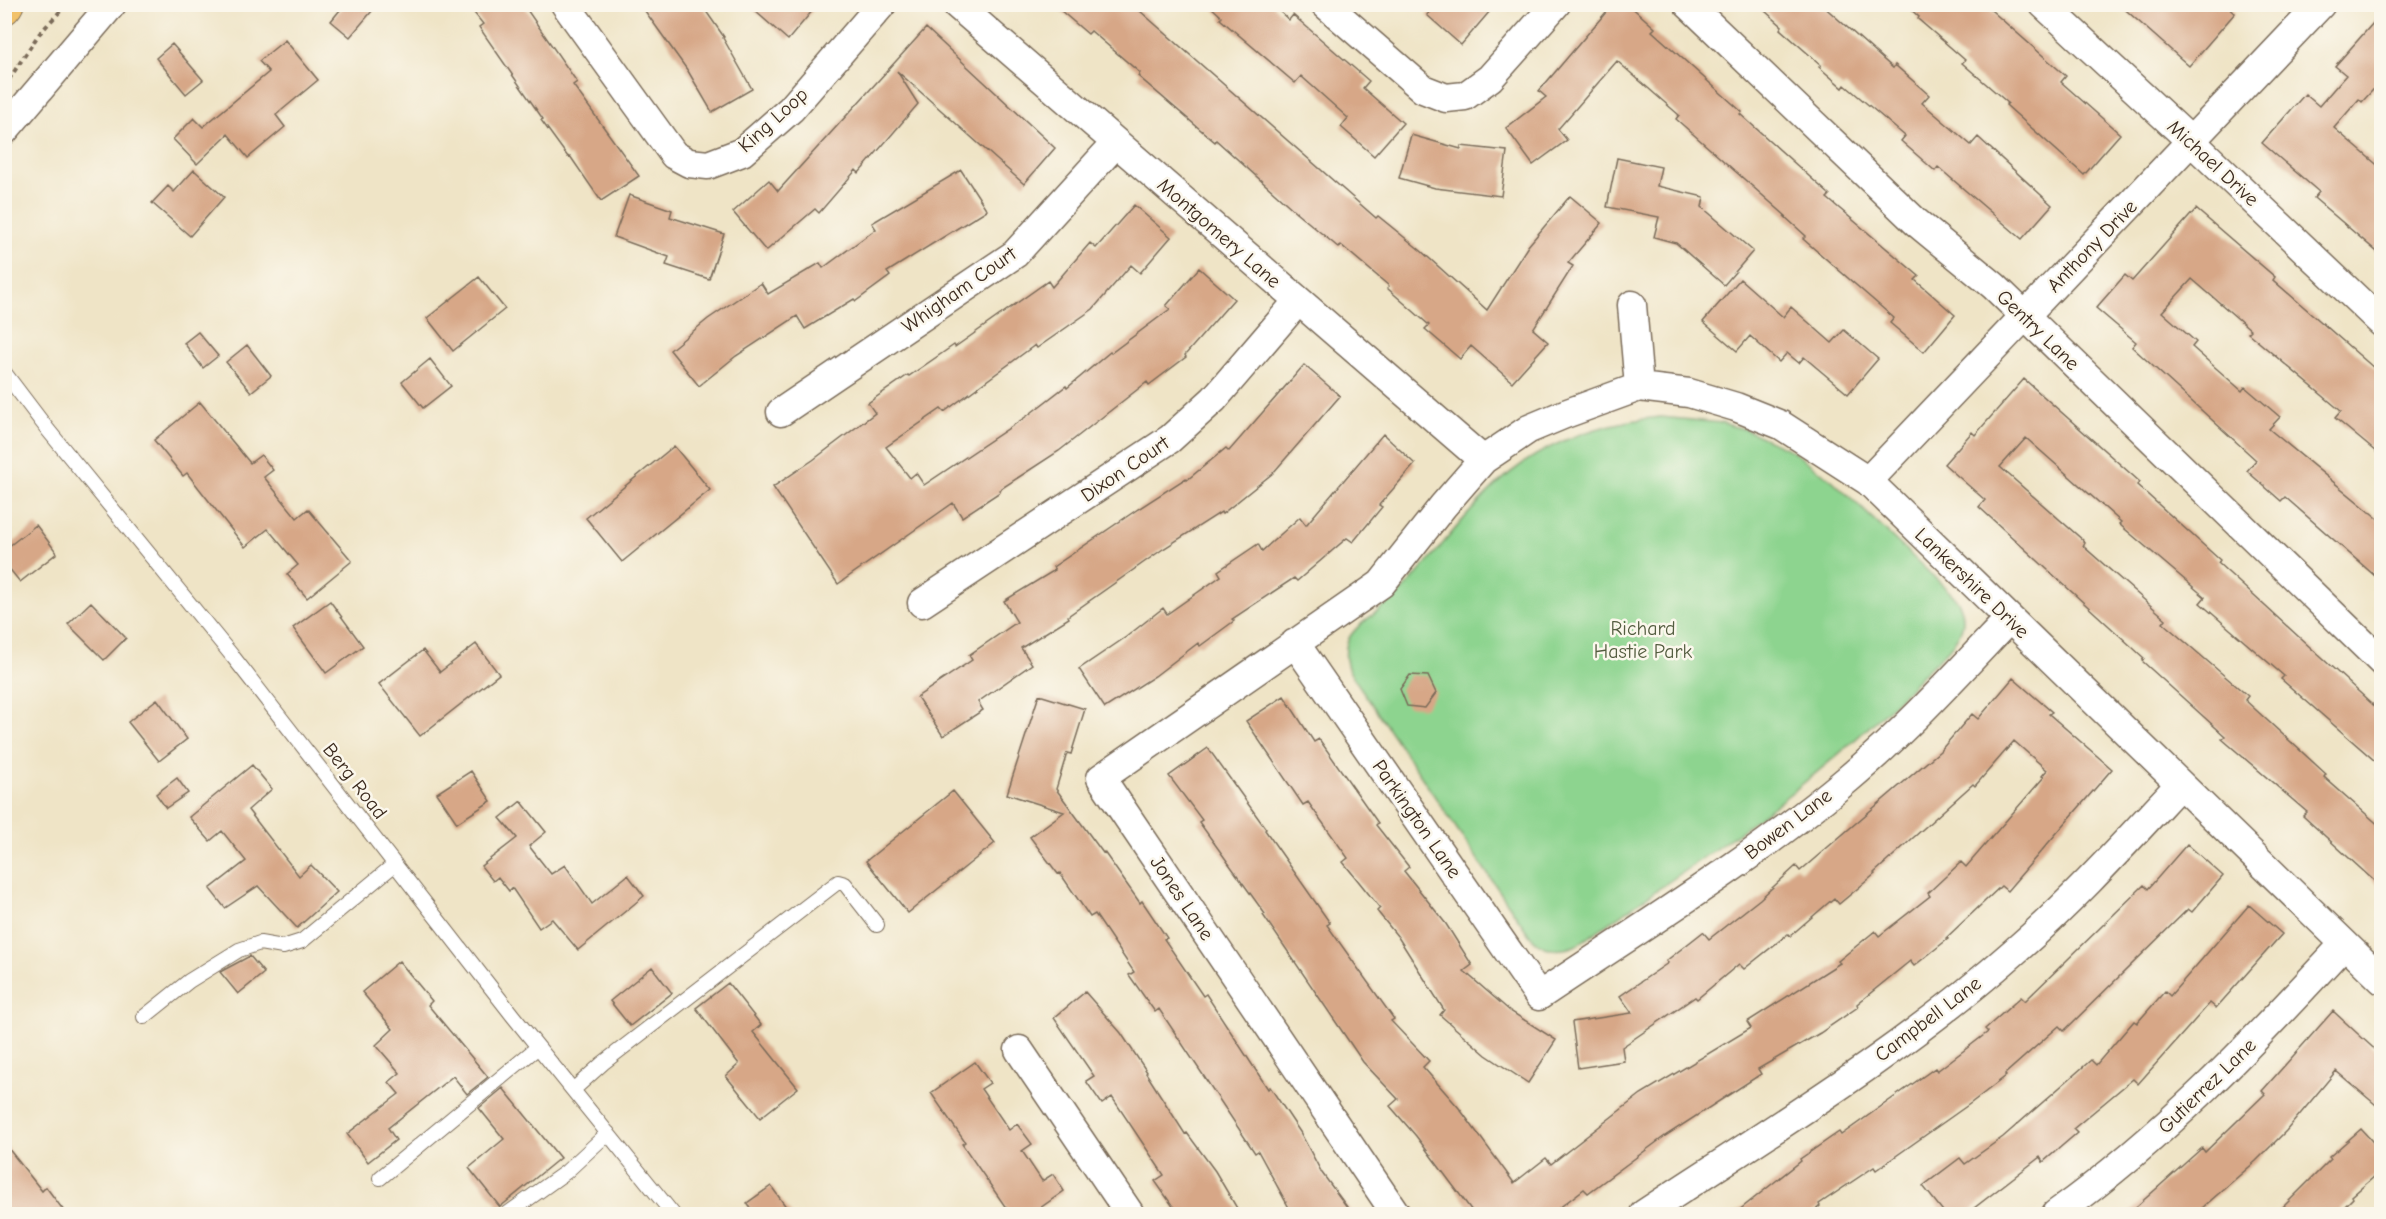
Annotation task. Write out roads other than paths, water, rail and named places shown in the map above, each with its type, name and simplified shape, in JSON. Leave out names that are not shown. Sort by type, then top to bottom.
[{"type":"street","points":[[4,131],[112,4]]},
{"type":"street","name":"King Loop","points":[[565,4],[674,155],[689,163],[708,165],[741,152],[790,109],[882,4]]},
{"type":"street","name":"Montgomery Lane","points":[[956,4],[1115,144],[1484,460]]},
{"type":"street","points":[[1325,4],[1423,89],[1446,98],[1465,96],[1490,78],[1556,4]]},
{"type":"street","name":"Gentry Lane","points":[[1688,4],[1916,222],[1994,286],[2382,662]]},
{"type":"street","name":"Michael Drive","points":[[2043,4],[2382,323]]},
{"type":"street","name":"Anthony Drive","points":[[1868,482],[2321,4]]},
{"type":"street","name":"Whigham Court","points":[[781,412],[1015,254],[1115,144]]},
{"type":"street","name":"Dixon Court","points":[[922,603],[1170,439],[1214,399],[1298,301]]},
{"type":"street","points":[[1632,305],[1639,387]]},
{"type":"street","name":"Lankershire Drive","points":[[1295,643],[1381,584],[1443,506],[1484,460],[1528,429],[1639,387],[1689,393],[1737,407],[1781,425],[1868,482],[2382,980]]},
{"type":"street","name":"Bowen Lane","points":[[1539,996],[1759,847],[1847,779],[1925,708],[2009,619]]},
{"type":"street","name":"Parkington Lane","points":[[1295,643],[1539,996]]},
{"type":"street","name":"Jones Lane","points":[[1295,643],[1101,778],[1396,1215]]},
{"type":"street","name":"Campbell Lane","points":[[1644,1215],[1914,1034],[2014,953],[2079,892],[2180,784]]},
{"type":"street","name":"Gutierrez Lane","points":[[2056,1215],[2097,1185],[2171,1123],[2247,1049],[2344,944]]},
{"type":"street","points":[[1019,1050],[1130,1214]]},
{"type":"lane","name":"Berg Road","points":[[4,372],[48,430],[234,658],[537,1047],[673,1215]]},
{"type":"lane","points":[[144,1017],[189,981],[239,950],[260,944],[283,947],[302,941],[394,864]]},
{"type":"lane","points":[[573,1090],[603,1063],[838,882],[845,884],[877,925]]},
{"type":"lane","points":[[381,1178],[537,1047]]},
{"type":"lane","points":[[507,1215],[566,1172],[608,1133]]},
{"type":"park label","name":"Richard Hastie Park","points":[[1643,640]]}]
